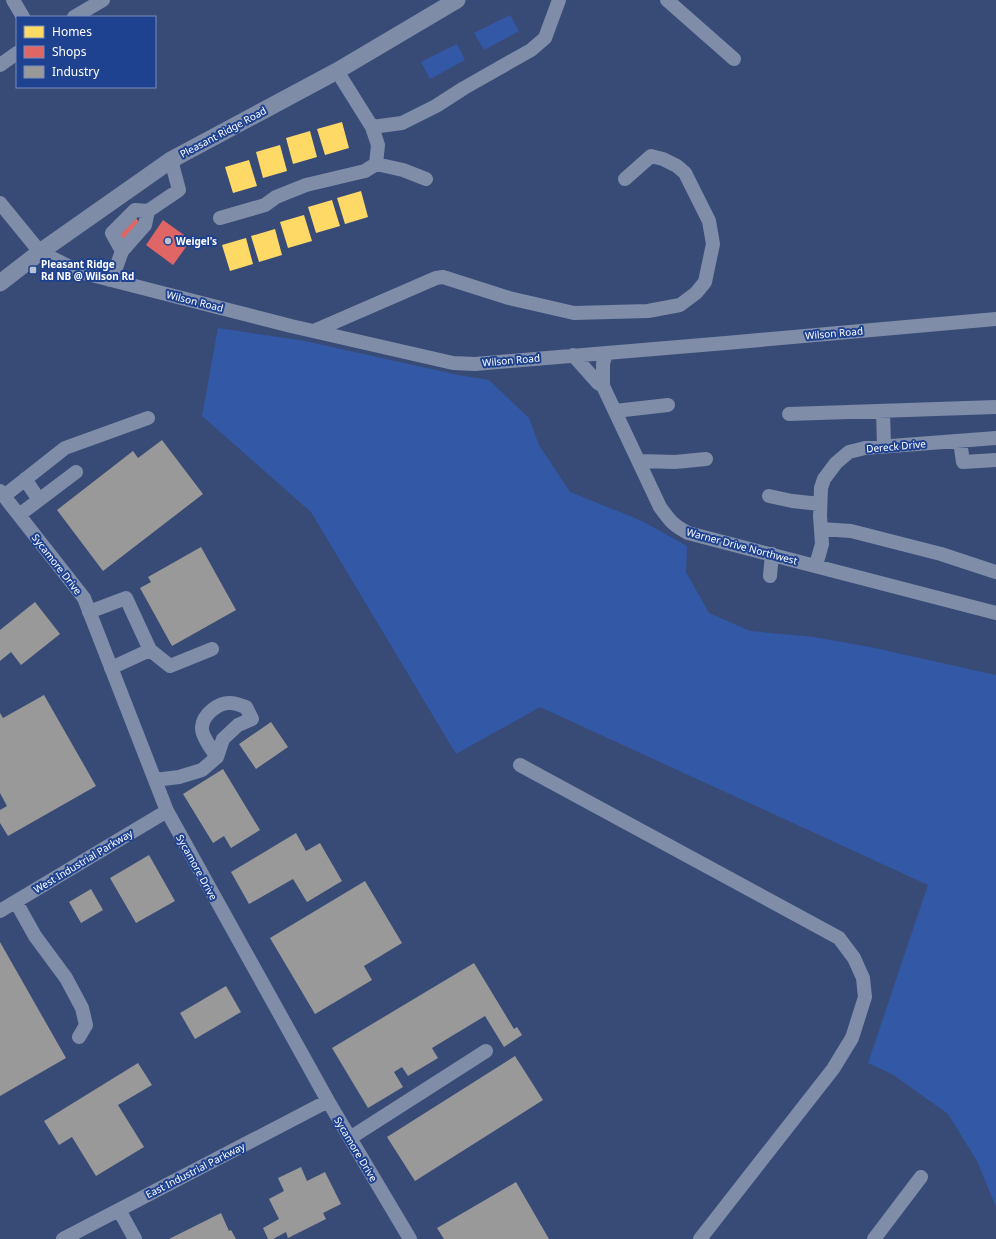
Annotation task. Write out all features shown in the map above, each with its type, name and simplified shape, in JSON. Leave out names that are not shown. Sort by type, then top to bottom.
[{"type":"main road","name":"Pleasant Ridge Road","points":[[0,283],[40,252],[172,160],[337,71],[457,0]]},
{"type":"street","points":[[13,0],[22,16]]},
{"type":"street","points":[[76,16],[103,0]]},
{"type":"street","points":[[372,127],[402,123],[436,106],[464,88],[531,50],[545,38],[558,0]]},
{"type":"street","points":[[667,0],[734,59]]},
{"type":"street","points":[[0,65],[16,54]]},
{"type":"street","points":[[337,71],[372,127],[378,145],[376,164]]},
{"type":"street","points":[[314,331],[436,278],[443,277],[509,298],[574,313],[648,311],[680,306],[696,293],[705,282],[712,244],[709,222],[685,173],[677,166],[663,159],[651,156],[625,179]]},
{"type":"street","points":[[122,251],[112,233],[135,210],[148,211],[179,190],[172,160]]},
{"type":"street","points":[[220,218],[266,206],[276,197],[306,185],[365,171],[376,164],[403,170],[426,179]]},
{"type":"street","points":[[0,203],[40,252]]},
{"type":"street","points":[[110,280],[122,251],[145,225],[148,211]]},
{"type":"street","name":"Wilson Road","points":[[40,252],[80,272],[314,331],[453,363],[475,364],[996,318]]},
{"type":"street","name":"Warner Drive Northwest","points":[[606,353],[603,364],[603,386],[660,507],[668,520],[674,525],[688,533],[816,565],[996,613]]},
{"type":"street","points":[[573,355],[598,383],[603,386]]},
{"type":"street","points":[[615,411],[668,405]]},
{"type":"street","points":[[789,414],[996,406]]},
{"type":"street","points":[[883,411],[884,446]]},
{"type":"street","points":[[2,493],[25,479],[65,448],[148,418]]},
{"type":"street","name":"Dereck Drive","points":[[816,565],[822,544],[820,504],[821,488],[824,479],[836,463],[849,452],[865,448],[884,446],[996,438]]},
{"type":"street","points":[[960,440],[963,462],[996,460]]},
{"type":"street","points":[[638,461],[675,462],[706,459]]},
{"type":"street","points":[[19,515],[76,472]]},
{"type":"street","points":[[25,479],[40,500]]},
{"type":"street","name":"Sycamore Drive","points":[[2,493],[84,598],[166,811],[328,1101],[410,1239]]},
{"type":"street","points":[[769,496],[792,501],[820,504]]},
{"type":"street","points":[[821,529],[851,531],[941,554],[996,572]]},
{"type":"street","points":[[770,576],[772,554]]},
{"type":"street","points":[[89,612],[126,598],[150,650],[170,666],[212,649]]},
{"type":"street","points":[[111,668],[150,650]]},
{"type":"street","points":[[154,780],[202,770],[217,757]]},
{"type":"street","points":[[520,765],[839,938],[854,958],[863,978],[865,997],[852,1038],[833,1069],[700,1239]]},
{"type":"street","name":"West Industrial Parkway","points":[[0,911],[166,811]]},
{"type":"street","points":[[16,902],[35,936],[66,978],[82,1008],[86,1025],[79,1036]]},
{"type":"street","points":[[350,1138],[486,1051]]},
{"type":"street","name":"East Industrial Parkway","points":[[62,1239],[328,1101]]},
{"type":"street","points":[[874,1239],[921,1177]]},
{"type":"street","points":[[119,1210],[136,1239]]},
{"type":"shaded area","points":[[510,15],[519,31],[484,50],[474,33]]},
{"type":"shaded area","points":[[457,44],[465,60],[430,79],[421,62]]},
{"type":"shaded area","points":[[218,328],[305,341],[458,375],[489,380],[529,418],[539,445],[570,492],[642,521],[687,546],[686,572],[709,613],[750,631],[814,637],[870,647],[996,675],[996,1207],[977,1161],[948,1114],[892,1074],[868,1063],[928,885],[540,707],[456,754],[311,512],[202,416]]},
{"type":"building: Homes","points":[[342,122],[349,148],[325,155],[317,129]]},
{"type":"building: Homes","points":[[310,131],[317,157],[293,164],[286,138]]},
{"type":"building: Homes","points":[[280,145],[287,171],[263,178],[256,152]]},
{"type":"building: Homes","points":[[249,160],[257,186],[233,193],[225,167]]},
{"type":"building: Homes","points":[[361,191],[368,217],[345,224],[337,198]]},
{"type":"building: Homes","points":[[332,200],[340,226],[316,233],[308,207]]},
{"type":"building: Homes","points":[[304,215],[312,241],[288,248],[280,222]]},
{"type":"building: Homes","points":[[275,229],[282,255],[259,262],[251,236]]},
{"type":"building: Homes","points":[[246,238],[253,264],[230,271],[222,245]]},
{"type":"building: Shops","points":[[134,216],[142,225],[124,241],[116,233]]},
{"type":"building: Shops","points":[[163,220],[191,240],[173,265],[146,245]]},
{"type":"building: Industry","points":[[162,440],[203,494],[103,571],[57,510],[133,451],[138,458]]},
{"type":"building: Industry","points":[[201,547],[236,610],[172,646],[140,588],[151,582],[148,577]]},
{"type":"building: Industry","points":[[35,602],[60,634],[21,665],[11,652],[0,661],[0,630]]},
{"type":"building: Industry","points":[[44,695],[96,786],[8,836],[0,823],[0,810],[7,806],[0,793],[0,713],[3,718]]},
{"type":"building: Industry","points":[[271,722],[288,747],[256,769],[239,744]]},
{"type":"building: Industry","points":[[223,769],[260,830],[231,848],[224,836],[213,843],[183,794]]},
{"type":"building: Industry","points":[[296,833],[306,851],[320,843],[342,881],[307,902],[293,879],[249,904],[231,872]]},
{"type":"building: Industry","points":[[149,855],[175,901],[136,923],[110,878]]},
{"type":"building: Industry","points":[[365,881],[402,943],[364,966],[372,980],[315,1014],[270,938]]},
{"type":"building: Industry","points":[[91,889],[103,910],[81,923],[69,902]]},
{"type":"building: Industry","points":[[0,942],[66,1058],[0,1096]]},
{"type":"building: Industry","points":[[474,963],[514,1029],[517,1027],[522,1035],[504,1047],[485,1016],[432,1048],[438,1058],[408,1076],[402,1067],[394,1072],[403,1087],[368,1108],[332,1048]]},
{"type":"building: Industry","points":[[226,986],[241,1012],[195,1039],[180,1013]]},
{"type":"building: Industry","points":[[515,1056],[543,1100],[415,1181],[387,1137]]},
{"type":"building: Industry","points":[[138,1063],[152,1085],[118,1105],[144,1147],[96,1176],[72,1137],[59,1145],[44,1121]]},
{"type":"building: Industry","points":[[301,1167],[307,1181],[325,1172],[341,1204],[323,1213],[326,1219],[288,1238],[286,1232],[273,1239],[268,1239],[263,1228],[279,1219],[269,1199],[284,1191],[278,1178]]},
{"type":"building: Industry","points":[[516,1182],[549,1239],[444,1239],[437,1228]]},
{"type":"building: Industry","points":[[221,1213],[229,1231],[231,1230],[236,1239],[169,1239]]},
{"type":"place","name":"Weigel's","points":[[168,241]]},
{"type":"place","name":"Pleasant Ridge Rd NB @ Wilson Rd","points":[[33,270]]}]
